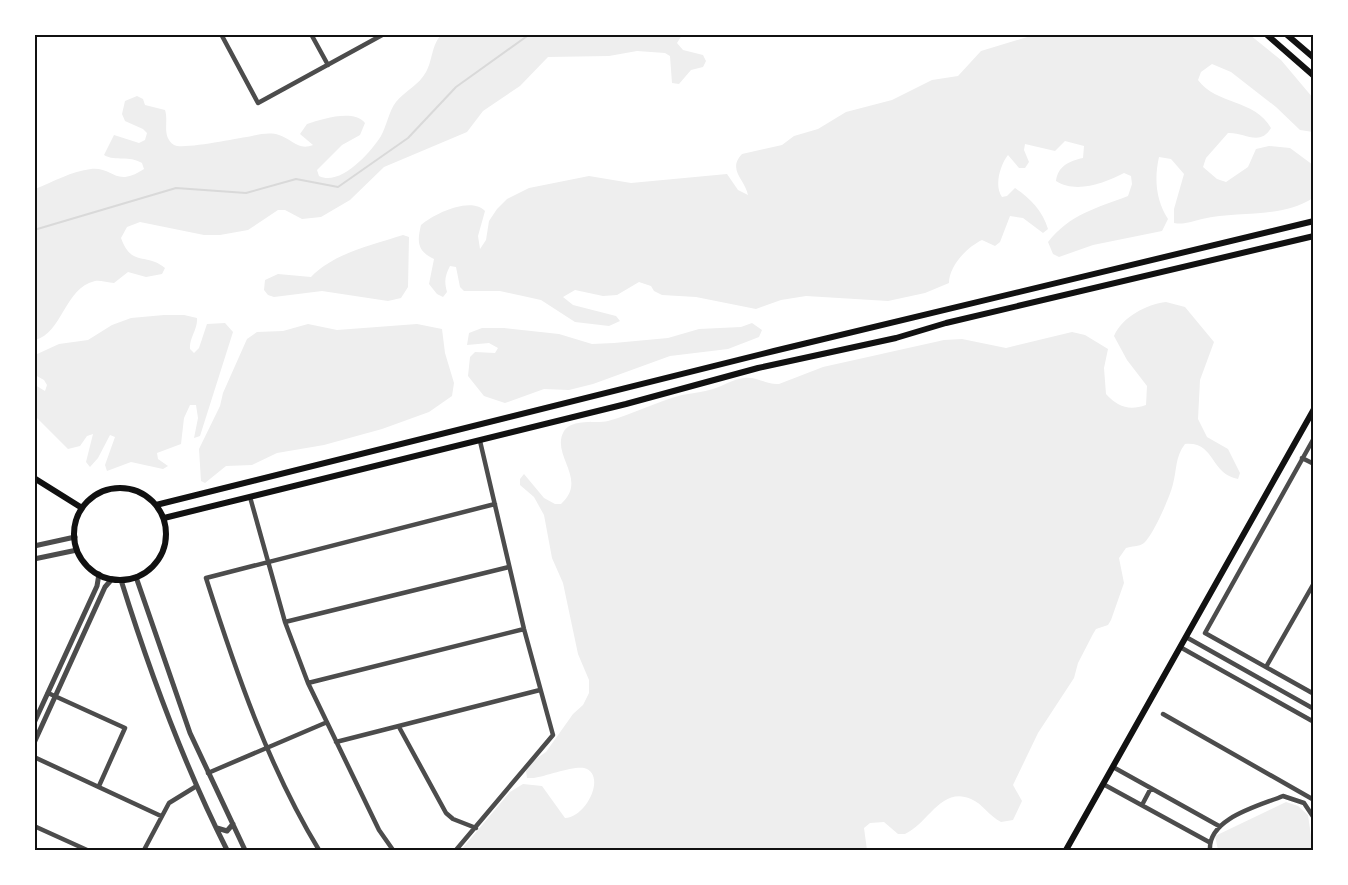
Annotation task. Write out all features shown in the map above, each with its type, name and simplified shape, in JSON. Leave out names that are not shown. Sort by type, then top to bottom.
[{"type":"main road","points":[[1266,34],[1314,76]]},
{"type":"main road","points":[[1286,34],[1314,58]]},
{"type":"main road","points":[[156,505],[774,351],[1314,221]]},
{"type":"main road","points":[[164,518],[480,441],[758,368],[896,338],[946,323],[1314,236]]},
{"type":"main road","points":[[1066,850],[1314,409]]},
{"type":"main road","points":[[35,479],[82,508]]},
{"type":"main road","points":[[116,488],[136,490],[156,505],[164,518],[166,530],[162,553],[156,564],[136,577],[121,580],[99,574],[82,560],[77,550],[75,537],[78,517],[82,508],[97,495],[116,488]]},
{"type":"street","points":[[221,34],[258,103],[384,34]]},
{"type":"street","points":[[311,34],[328,65]]},
{"type":"street","points":[[1314,438],[1205,633],[1314,694]]},
{"type":"street","points":[[456,850],[553,735],[524,629],[480,441]]},
{"type":"street","points":[[1302,458],[1314,464]]},
{"type":"street","points":[[250,497],[285,622],[308,683],[379,830],[393,850]]},
{"type":"street","points":[[319,850],[266,747],[233,663],[206,578],[267,560],[495,504]]},
{"type":"street","points":[[34,546],[75,537]]},
{"type":"street","points":[[35,559],[77,550]]},
{"type":"street","points":[[285,622],[509,567]]},
{"type":"street","points":[[34,723],[97,586],[99,574]]},
{"type":"street","points":[[136,577],[188,728],[245,850]]},
{"type":"street","points":[[34,743],[105,587],[112,579]]},
{"type":"street","points":[[121,580],[145,659],[173,733],[195,787],[227,850]]},
{"type":"street","points":[[1266,667],[1314,583]]},
{"type":"street","points":[[308,683],[524,629]]},
{"type":"street","points":[[1185,637],[1314,709]]},
{"type":"street","points":[[1180,647],[1314,722]]},
{"type":"street","points":[[336,742],[540,690]]},
{"type":"street","points":[[48,693],[125,728],[99,786]]},
{"type":"street","points":[[1163,714],[1314,800]]},
{"type":"street","points":[[208,773],[326,723]]},
{"type":"street","points":[[399,727],[446,813],[453,819],[476,828]]},
{"type":"street","points":[[173,733],[188,728]]},
{"type":"street","points":[[34,758],[161,816]]},
{"type":"street","points":[[1113,767],[1219,826]]},
{"type":"street","points":[[1278,798],[1283,783]]},
{"type":"street","points":[[1104,784],[1209,842]]},
{"type":"street","points":[[144,850],[169,803],[195,787]]},
{"type":"street","points":[[1142,805],[1151,788]]},
{"type":"street","points":[[1210,850],[1209,842],[1219,826],[1283,796],[1304,803],[1314,818]]},
{"type":"street","points":[[215,827],[223,832],[233,824]]},
{"type":"street","points":[[34,826],[87,850]]},
{"type":"shaded area","points":[[442,34],[682,35],[677,43],[683,50],[703,55],[706,61],[703,67],[691,70],[679,84],[672,83],[670,56],[665,53],[637,51],[609,56],[548,57],[520,86],[483,111],[467,132],[384,167],[350,200],[321,217],[302,219],[285,210],[278,210],[248,230],[220,235],[204,235],[140,222],[127,227],[121,238],[125,247],[135,256],[158,263],[165,268],[162,274],[146,277],[128,272],[114,283],[95,281],[85,285],[76,292],[52,329],[35,340],[35,189],[84,170],[99,169],[127,177],[144,169],[142,163],[137,161],[104,155],[114,135],[139,143],[145,140],[147,133],[143,129],[125,121],[122,114],[125,101],[137,96],[143,99],[145,105],[165,110],[166,133],[174,145],[179,146],[199,145],[269,133],[284,137],[303,147],[313,145],[300,134],[307,124],[337,116],[360,119],[365,123],[360,135],[342,145],[317,170],[319,176],[336,177],[363,159],[376,143],[396,102],[420,81],[426,72],[438,38]]},
{"type":"shaded area","points":[[1037,34],[1250,35],[1281,60],[1313,98],[1313,132],[1300,130],[1276,107],[1231,72],[1212,64],[1201,72],[1198,80],[1215,94],[1255,112],[1271,128],[1267,134],[1257,138],[1228,133],[1206,158],[1203,167],[1217,179],[1226,182],[1248,167],[1256,149],[1269,146],[1290,148],[1313,165],[1313,198],[1300,205],[1273,212],[1216,216],[1185,223],[1174,223],[1174,209],[1184,174],[1171,159],[1159,157],[1157,189],[1168,219],[1162,231],[1093,245],[1059,257],[1053,254],[1048,242],[1056,232],[1075,218],[1095,208],[1128,196],[1132,184],[1131,176],[1124,173],[1090,186],[1064,185],[1056,181],[1059,172],[1069,163],[1083,158],[1084,146],[1065,141],[1055,151],[1025,144],[1024,150],[1029,162],[1025,168],[1019,168],[1008,155],[999,176],[998,187],[1002,197],[1007,196],[1015,188],[1021,192],[1039,211],[1048,229],[1043,233],[1023,218],[1010,216],[1000,242],[995,246],[982,240],[976,243],[955,264],[949,283],[925,293],[888,301],[806,296],[781,300],[756,309],[696,297],[662,295],[654,291],[651,286],[639,282],[617,295],[603,296],[575,290],[563,297],[573,305],[616,316],[620,321],[609,326],[575,322],[541,300],[500,291],[464,291],[460,287],[456,267],[450,266],[448,270],[445,282],[447,292],[443,297],[437,294],[429,284],[434,259],[421,249],[419,241],[421,225],[452,208],[470,205],[485,211],[478,236],[480,249],[486,240],[489,221],[497,209],[507,199],[529,188],[589,176],[631,183],[727,174],[738,190],[748,195],[736,165],[742,154],[782,145],[794,136],[818,129],[846,112],[892,100],[932,80],[958,76],[981,51]]},
{"type":"shaded area","points":[[403,235],[409,237],[408,287],[401,298],[388,301],[322,291],[274,297],[268,295],[264,290],[265,280],[278,274],[311,277],[342,256]]},
{"type":"shaded area","points":[[1166,302],[1185,307],[1214,342],[1200,380],[1198,419],[1207,437],[1228,449],[1240,473],[1238,479],[1229,476],[1222,471],[1208,452],[1195,444],[1185,444],[1178,458],[1171,490],[1152,532],[1144,543],[1126,548],[1119,558],[1124,583],[1111,620],[1108,625],[1096,629],[1093,634],[1078,663],[1074,678],[1038,733],[1013,785],[1022,801],[1013,820],[1001,822],[975,801],[960,796],[943,802],[905,834],[898,834],[884,822],[870,823],[864,828],[867,850],[461,850],[510,792],[523,784],[542,786],[565,818],[580,811],[587,803],[594,786],[591,772],[584,768],[534,778],[527,778],[526,771],[534,760],[546,752],[573,714],[583,705],[589,693],[589,680],[578,654],[563,583],[552,558],[544,515],[534,497],[520,485],[520,479],[524,474],[544,498],[555,504],[561,504],[569,495],[571,476],[561,440],[568,427],[578,423],[608,421],[672,398],[713,389],[740,379],[753,378],[779,384],[823,367],[944,340],[962,339],[1006,348],[1072,332],[1085,335],[1108,349],[1104,368],[1106,394],[1124,407],[1140,407],[1146,405],[1147,386],[1127,360],[1114,336],[1129,317],[1151,305]]},
{"type":"shaded area","points":[[184,315],[197,318],[190,345],[194,353],[199,348],[207,324],[225,323],[233,332],[200,436],[194,438],[198,418],[196,405],[190,405],[184,418],[181,444],[157,453],[158,459],[168,466],[163,469],[131,462],[107,471],[105,465],[115,437],[110,435],[98,458],[90,467],[86,462],[93,434],[87,436],[80,446],[68,449],[35,416],[35,385],[45,391],[47,385],[44,380],[35,375],[35,355],[59,344],[88,340],[112,325],[131,318]]},
{"type":"shaded area","points":[[752,323],[762,330],[759,337],[728,349],[670,356],[593,384],[569,390],[544,389],[505,403],[484,396],[468,376],[470,357],[475,352],[495,353],[498,348],[489,343],[467,345],[469,333],[482,328],[559,334],[592,344],[668,338],[699,329],[741,327]]},
{"type":"shaded area","points":[[308,324],[337,330],[417,324],[442,329],[445,353],[454,383],[452,396],[429,412],[382,429],[324,445],[277,453],[252,465],[226,466],[205,483],[201,481],[199,449],[220,406],[223,393],[247,339],[257,332],[283,331]]},
{"type":"shaded area","points":[[1286,802],[1298,806],[1308,815],[1313,850],[1218,850],[1215,836]]},
{"type":"waterway","points":[[34,230],[176,188],[246,193],[296,179],[338,187],[408,138],[456,87],[530,34]]}]
